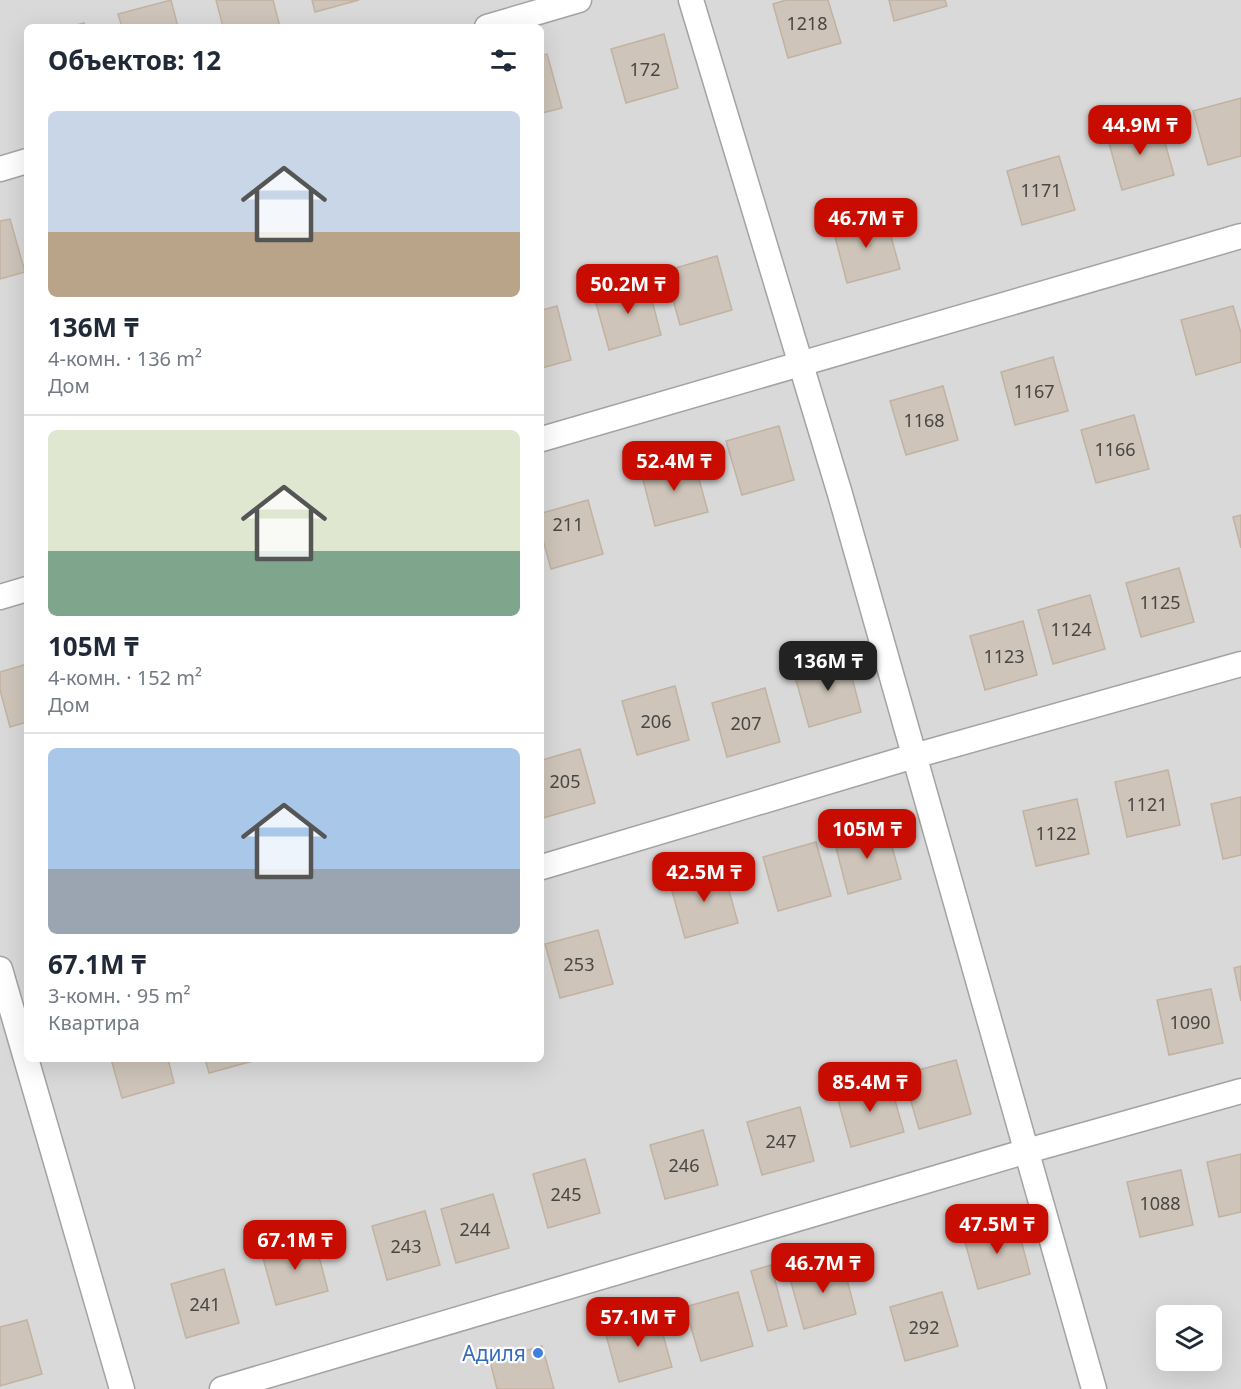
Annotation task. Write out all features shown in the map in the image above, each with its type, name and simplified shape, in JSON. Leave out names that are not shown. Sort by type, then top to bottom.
[{"type":"street","points":[[497,24],[579,0]]},
{"type":"street","points":[[691,0],[801,364],[1094,1389]]},
{"type":"street","points":[[0,169],[24,162]]},
{"type":"street","points":[[544,438],[1241,236]]},
{"type":"street","points":[[0,597],[24,590]]},
{"type":"street","points":[[544,866],[914,756],[1241,664]]},
{"type":"street","points":[[0,969],[24,1057]]},
{"type":"street","points":[[26,1062],[122,1389]]},
{"type":"street","points":[[222,1389],[1027,1151],[1241,1091]]},
{"type":"shaded area","points":[[0,0],[1241,0],[1241,1389],[0,1389]]},
{"type":"building","points":[[171,0],[177,24],[121,24],[118,14]]},
{"type":"building","points":[[216,0],[273,0],[279,24],[222,24]]},
{"type":"building","points":[[312,0],[359,0],[315,12]]},
{"type":"building","points":[[786,0],[828,0],[841,43],[788,58],[773,4]]},
{"type":"building","points":[[889,0],[945,0],[947,6],[894,21]]},
{"type":"building","points":[[664,34],[678,88],[626,103],[611,49]]},
{"type":"building","points":[[547,54],[562,108],[544,112],[544,55]]},
{"type":"building","points":[[1241,98],[1241,156],[1208,165],[1193,111]]},
{"type":"building","points":[[1159,121],[1174,175],[1122,190],[1107,136]]},
{"type":"building","points":[[1059,156],[1075,210],[1022,225],[1007,171]]},
{"type":"building","points":[[885,215],[900,269],[847,283],[833,229]]},
{"type":"building","points":[[10,219],[24,272],[0,279],[0,221]]},
{"type":"building","points":[[717,256],[732,310],[680,325],[665,271]]},
{"type":"building","points":[[647,281],[661,335],[609,350],[594,296]]},
{"type":"building","points":[[557,306],[571,360],[544,367],[544,309]]},
{"type":"building","points":[[1233,306],[1241,333],[1241,362],[1196,375],[1181,320]]},
{"type":"building","points":[[1053,357],[1068,411],[1015,425],[1001,372]]},
{"type":"building","points":[[943,386],[958,440],[906,455],[890,401]]},
{"type":"building","points":[[1134,415],[1149,469],[1096,483],[1081,430]]},
{"type":"building","points":[[779,426],[794,480],[742,495],[726,441]]},
{"type":"building","points":[[693,457],[708,512],[655,526],[641,472]]},
{"type":"building","points":[[588,500],[603,554],[551,569],[544,543],[544,512]]},
{"type":"building","points":[[1241,515],[1241,548],[1233,517]]},
{"type":"building","points":[[1179,568],[1194,622],[1141,637],[1126,583]]},
{"type":"building","points":[[1090,595],[1105,649],[1053,664],[1038,610]]},
{"type":"building","points":[[1023,621],[1037,675],[985,690],[970,636]]},
{"type":"building","points":[[847,658],[861,712],[809,727],[794,673]]},
{"type":"building","points":[[24,665],[24,723],[10,727],[0,690],[0,672]]},
{"type":"building","points":[[675,686],[689,740],[637,755],[622,701]]},
{"type":"building","points":[[765,688],[780,742],[727,757],[712,703]]},
{"type":"building","points":[[580,749],[595,803],[544,818],[544,759]]},
{"type":"building","points":[[1168,770],[1180,825],[1127,837],[1115,782]]},
{"type":"building","points":[[1241,797],[1241,855],[1223,859],[1211,804]]},
{"type":"building","points":[[1077,799],[1089,854],[1036,866],[1023,811]]},
{"type":"building","points":[[886,825],[901,879],[848,894],[834,840]]},
{"type":"building","points":[[816,842],[831,896],[778,911],[763,857]]},
{"type":"building","points":[[723,869],[738,923],[685,938],[670,884]]},
{"type":"building","points":[[598,930],[613,984],[560,998],[545,944]]},
{"type":"building","points":[[1241,966],[1241,1001],[1234,968]]},
{"type":"building","points":[[1211,989],[1223,1043],[1169,1055],[1157,1000]]},
{"type":"building","points":[[956,1060],[971,1114],[919,1129],[903,1074]]},
{"type":"building","points":[[112,1062],[169,1062],[174,1083],[122,1098]]},
{"type":"building","points":[[206,1062],[249,1062],[209,1073]]},
{"type":"building","points":[[889,1079],[904,1132],[851,1147],[836,1093]]},
{"type":"building","points":[[800,1107],[814,1161],[762,1175],[747,1122]]},
{"type":"building","points":[[703,1130],[718,1185],[665,1199],[650,1145]]},
{"type":"building","points":[[1241,1154],[1241,1212],[1219,1217],[1207,1162]]},
{"type":"building","points":[[585,1159],[600,1213],[548,1228],[533,1174]]},
{"type":"building","points":[[1181,1170],[1193,1225],[1140,1237],[1127,1182]]},
{"type":"building","points":[[493,1194],[509,1248],[456,1263],[441,1209]]},
{"type":"building","points":[[425,1211],[440,1265],[387,1280],[372,1226]]},
{"type":"building","points":[[1016,1221],[1030,1274],[978,1289],[963,1235]]},
{"type":"building","points":[[314,1237],[328,1291],[276,1305],[261,1251]]},
{"type":"building","points":[[842,1260],[856,1314],[804,1329],[789,1275]]},
{"type":"building","points":[[771,1265],[787,1326],[768,1331],[751,1271]]},
{"type":"building","points":[[224,1269],[239,1323],[186,1338],[171,1284]]},
{"type":"building","points":[[738,1292],[753,1346],[701,1361],[685,1307]]},
{"type":"building","points":[[942,1292],[958,1346],[905,1361],[890,1307]]},
{"type":"building","points":[[657,1313],[672,1367],[619,1382],[604,1328]]},
{"type":"building","points":[[27,1320],[42,1374],[0,1386],[0,1327]]},
{"type":"building","points":[[542,1346],[554,1389],[497,1389],[490,1361]]},
{"type":"place","name":"Адиля","points":[[538,1353]]}]
